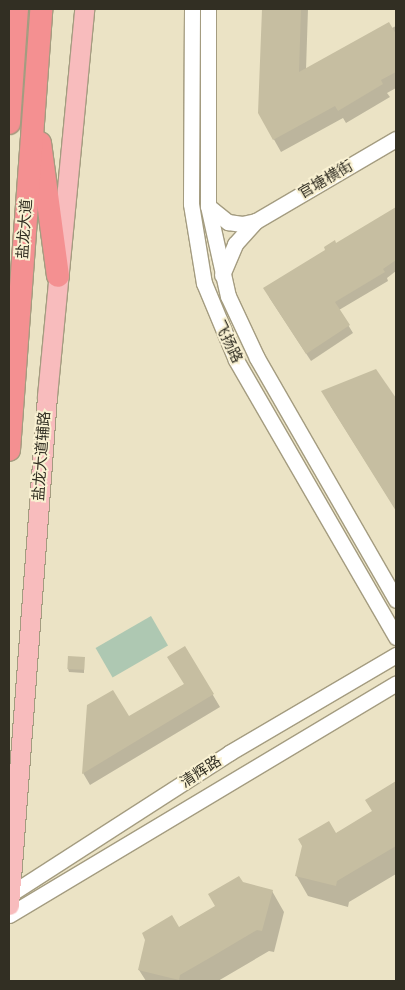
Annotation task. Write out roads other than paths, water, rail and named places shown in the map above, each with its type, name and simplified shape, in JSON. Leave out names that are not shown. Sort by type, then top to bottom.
[{"type":"highway","points":[[9,123],[17,9]]},
{"type":"highway","name":"盐龙大道","points":[[9,450],[41,9]]},
{"type":"highway","points":[[34,100],[58,276]]},
{"type":"main road","name":"盐龙大道辅路","points":[[9,898],[58,276],[84,9]]},
{"type":"street","name":"飞扬路","points":[[192,9],[191,204],[198,258],[207,292],[236,360],[396,636]]},
{"type":"street","name":"飞扬路","points":[[208,9],[208,206],[222,276],[228,296],[257,358],[396,600]]},
{"type":"street","name":"官塘横街","points":[[222,276],[235,244],[256,222],[396,139]]},
{"type":"street","name":"官塘横街","points":[[208,206],[228,222],[242,224],[256,222]]},
{"type":"street","name":"清辉路","points":[[9,898],[229,753],[396,655]]},
{"type":"street","name":"清辉路","points":[[9,915],[396,683]]}]
